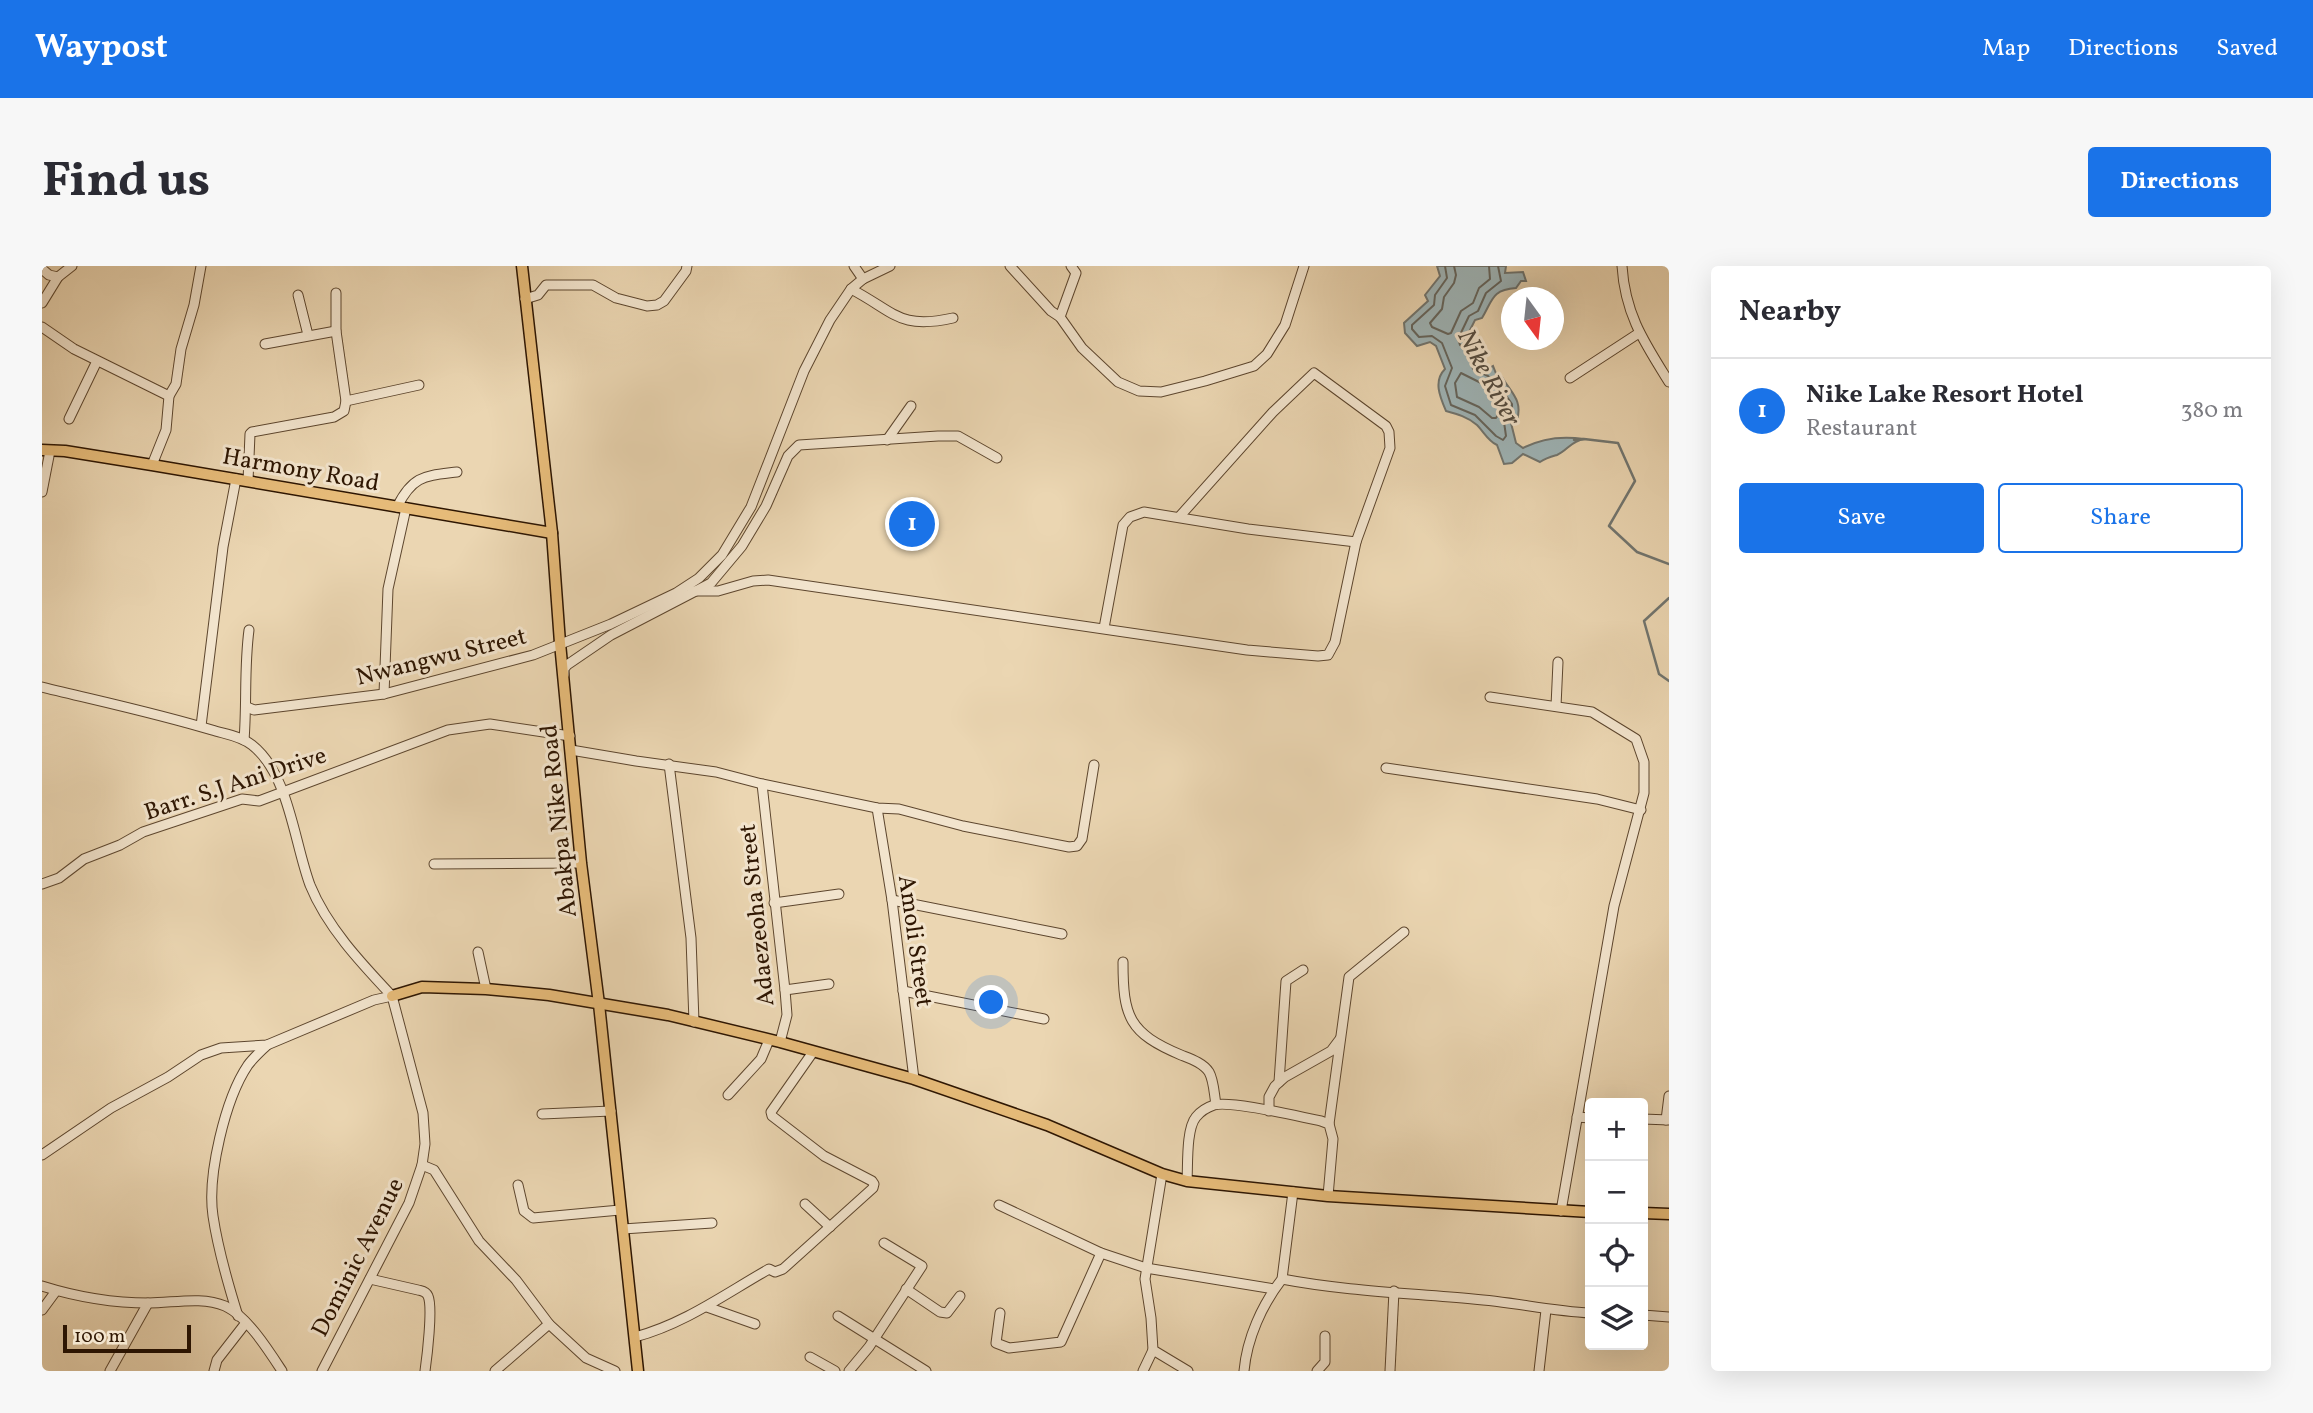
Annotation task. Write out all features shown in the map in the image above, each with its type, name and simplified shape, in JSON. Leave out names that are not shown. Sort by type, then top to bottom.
[{"type":"main road","name":"Abakpa Nike Road","points":[[522,266],[552,533],[582,863],[638,1371]]},
{"type":"main road","name":"Harmony Road","points":[[46,450],[236,478],[552,533]]},
{"type":"main road","points":[[392,996],[422,988],[486,989],[549,995],[668,1015],[914,1079],[1047,1125],[1162,1174],[1186,1181],[1328,1196],[1585,1212]]},
{"type":"main road","points":[[1648,1213],[1669,1214]]},
{"type":"street","points":[[42,303],[58,277],[72,266]]},
{"type":"street","points":[[152,465],[166,430],[169,396],[176,384],[181,349],[194,305],[201,266]]},
{"type":"street","points":[[525,299],[538,295],[546,285],[593,285],[616,298],[647,306],[657,305],[664,301],[687,266]]},
{"type":"street","points":[[854,266],[863,279]]},
{"type":"street","name":"Nwangwu Street","points":[[247,707],[254,710],[384,694],[533,655],[611,624],[676,593],[699,578],[722,555],[751,507],[804,370],[830,320],[851,289],[863,279],[890,266]]},
{"type":"street","points":[[1010,266],[1051,311],[1060,317],[1082,348],[1118,382],[1139,391],[1161,392],[1254,366],[1268,354],[1285,326],[1304,266]]},
{"type":"street","points":[[1060,317],[1076,273],[1071,266]]},
{"type":"street","points":[[1622,266],[1623,292],[1639,333],[1669,382]]},
{"type":"street","points":[[42,270],[48,275],[58,277]]},
{"type":"street","points":[[851,289],[887,312],[909,322],[922,323],[953,318]]},
{"type":"street","points":[[248,481],[250,434],[334,417],[344,411],[346,401],[336,331],[336,293]]},
{"type":"street","points":[[298,295],[308,335]]},
{"type":"street","points":[[42,327],[74,349],[169,396]]},
{"type":"street","points":[[265,344],[336,331]]},
{"type":"street","points":[[1570,378],[1639,333]]},
{"type":"street","points":[[69,419],[97,360]]},
{"type":"street","points":[[693,591],[718,591],[753,581],[768,580],[1247,650],[1328,655],[1335,642],[1356,542],[1390,448],[1389,432],[1386,426],[1314,373],[1273,412],[1180,516]]},
{"type":"street","points":[[346,401],[419,385]]},
{"type":"street","points":[[887,440],[911,406]]},
{"type":"street","points":[[997,458],[958,436],[803,444],[795,447],[788,456],[766,506],[742,546],[711,583],[611,635],[565,666],[572,750],[716,772],[762,784],[877,808],[900,809],[963,826],[1069,847],[1077,846],[1082,839],[1094,765]]},
{"type":"street","points":[[42,492],[46,450]]},
{"type":"street","points":[[384,694],[388,589],[404,494],[414,482],[431,475],[457,472]]},
{"type":"street","points":[[201,726],[223,547],[236,478]]},
{"type":"street","points":[[1104,628],[1124,525],[1130,517],[1144,512],[1248,529],[1356,542]]},
{"type":"street","points":[[244,740],[247,707],[245,661],[249,630]]},
{"type":"street","points":[[1556,706],[1558,662]]},
{"type":"street","points":[[42,687],[201,726],[244,740],[266,760],[281,791],[311,886],[325,913],[338,934],[392,996],[362,1005],[267,1045],[221,1048],[201,1055],[168,1077],[111,1108],[42,1155]]},
{"type":"street","points":[[1490,698],[1592,712],[1636,739],[1644,762],[1646,780],[1641,810],[1630,841],[1614,906],[1561,1211]]},
{"type":"street","name":"Barr. S.J Ani Drive","points":[[42,884],[59,878],[84,859],[120,845],[143,832],[242,799],[259,801],[448,730],[490,724],[570,736]]},
{"type":"street","points":[[669,764],[691,938],[694,1022]]},
{"type":"street","points":[[1385,768],[1597,799],[1641,810]]},
{"type":"street","name":"Adaezeoha Street","points":[[762,784],[787,1015],[775,1041]]},
{"type":"street","name":"Amoli Street","points":[[877,808],[892,900],[914,1079]]},
{"type":"street","points":[[434,864],[582,863]]},
{"type":"street","points":[[774,903],[839,894]]},
{"type":"street","points":[[892,900],[1062,934]]},
{"type":"street","points":[[1328,1196],[1333,1139],[1329,1124],[1349,977],[1404,932]]},
{"type":"street","points":[[478,953],[486,989]]},
{"type":"street","points":[[1122,962],[1123,995],[1127,1012],[1134,1024],[1139,1031],[1167,1049],[1205,1067],[1210,1073],[1216,1104]]},
{"type":"street","points":[[1279,1082],[1286,981],[1303,970]]},
{"type":"street","points":[[785,990],[829,984]]},
{"type":"street","points":[[903,990],[1044,1019]]},
{"type":"street","name":"Dominic Avenue","points":[[321,1371],[409,1203],[422,1165],[425,1144],[423,1113],[392,996]]},
{"type":"street","points":[[1269,1111],[1270,1093],[1279,1082],[1331,1051],[1341,1038]]},
{"type":"street","points":[[728,1095],[775,1041]]},
{"type":"street","points":[[242,1320],[225,1276],[213,1215],[212,1191],[226,1114],[235,1088],[249,1063],[267,1045]]},
{"type":"street","points":[[635,1338],[652,1333],[707,1307],[769,1269],[775,1272],[783,1269],[874,1184],[824,1156],[772,1116],[771,1112],[813,1052]]},
{"type":"street","points":[[1648,1119],[1667,1120],[1669,1096]]},
{"type":"street","points":[[1186,1181],[1189,1139],[1194,1118],[1216,1104],[1269,1111],[1329,1124]]},
{"type":"street","points":[[542,1114],[611,1111]]},
{"type":"street","points":[[1577,1117],[1585,1118]]},
{"type":"street","points":[[422,1165],[434,1170],[479,1241],[516,1280],[548,1324],[586,1358],[615,1371]]},
{"type":"street","points":[[1143,1371],[1153,1350],[1152,1318],[1145,1279],[1162,1174]]},
{"type":"street","points":[[518,1185],[524,1211],[533,1218],[620,1210]]},
{"type":"street","points":[[1244,1371],[1251,1338],[1274,1289],[1282,1279],[1293,1192]]},
{"type":"street","points":[[805,1204],[830,1227]]},
{"type":"street","points":[[999,1205],[1101,1253],[1146,1268],[1274,1289]]},
{"type":"street","points":[[622,1229],[712,1223]]},
{"type":"street","points":[[849,1371],[875,1338],[922,1266],[884,1244]]},
{"type":"street","points":[[1000,1313],[996,1343],[1001,1346],[1009,1348],[1061,1342],[1101,1253]]},
{"type":"street","points":[[370,1279],[425,1292],[428,1296],[425,1371]]},
{"type":"street","points":[[1282,1279],[1324,1287],[1474,1299],[1546,1310],[1585,1313]]},
{"type":"street","points":[[42,1286],[86,1298],[149,1303],[200,1302],[225,1306],[266,1346],[282,1371]]},
{"type":"street","points":[[906,1289],[947,1313],[960,1296]]},
{"type":"street","points":[[42,1310],[57,1291]]},
{"type":"street","points":[[1390,1371],[1394,1292]]},
{"type":"street","points":[[110,1371],[149,1303]]},
{"type":"street","points":[[707,1307],[755,1324]]},
{"type":"street","points":[[1539,1371],[1546,1310]]},
{"type":"street","points":[[1648,1315],[1669,1317]]},
{"type":"street","points":[[838,1316],[926,1371]]},
{"type":"street","points":[[214,1371],[217,1360],[242,1320]]},
{"type":"street","points":[[495,1371],[548,1324]]},
{"type":"street","points":[[1317,1371],[1325,1362],[1325,1336]]},
{"type":"street","points":[[1153,1350],[1188,1371]]},
{"type":"street","points":[[810,1357],[835,1371]]},
{"type":"water","points":[[1437,266],[1506,266],[1505,273],[1523,272],[1526,281],[1521,281],[1517,287],[1501,287],[1501,292],[1491,301],[1482,318],[1475,320],[1465,340],[1474,347],[1478,365],[1488,369],[1493,366],[1497,376],[1502,377],[1515,397],[1518,407],[1517,420],[1511,423],[1516,443],[1523,448],[1553,439],[1584,439],[1540,462],[1523,454],[1512,463],[1504,464],[1497,445],[1477,425],[1446,411],[1438,384],[1445,369],[1436,346],[1430,342],[1417,346],[1405,333],[1404,323],[1428,301],[1425,295],[1440,276]]},
{"type":"waterway","name":"Nike River","points":[[1574,440],[1618,443],[1635,481],[1609,526],[1637,552],[1669,564]]},
{"type":"waterway","name":"Nike River","points":[[1669,598],[1644,621],[1659,674],[1669,681]]},
{"type":"place","name":"Nike Lake Resort Hotel","points":[[912,524]]}]
